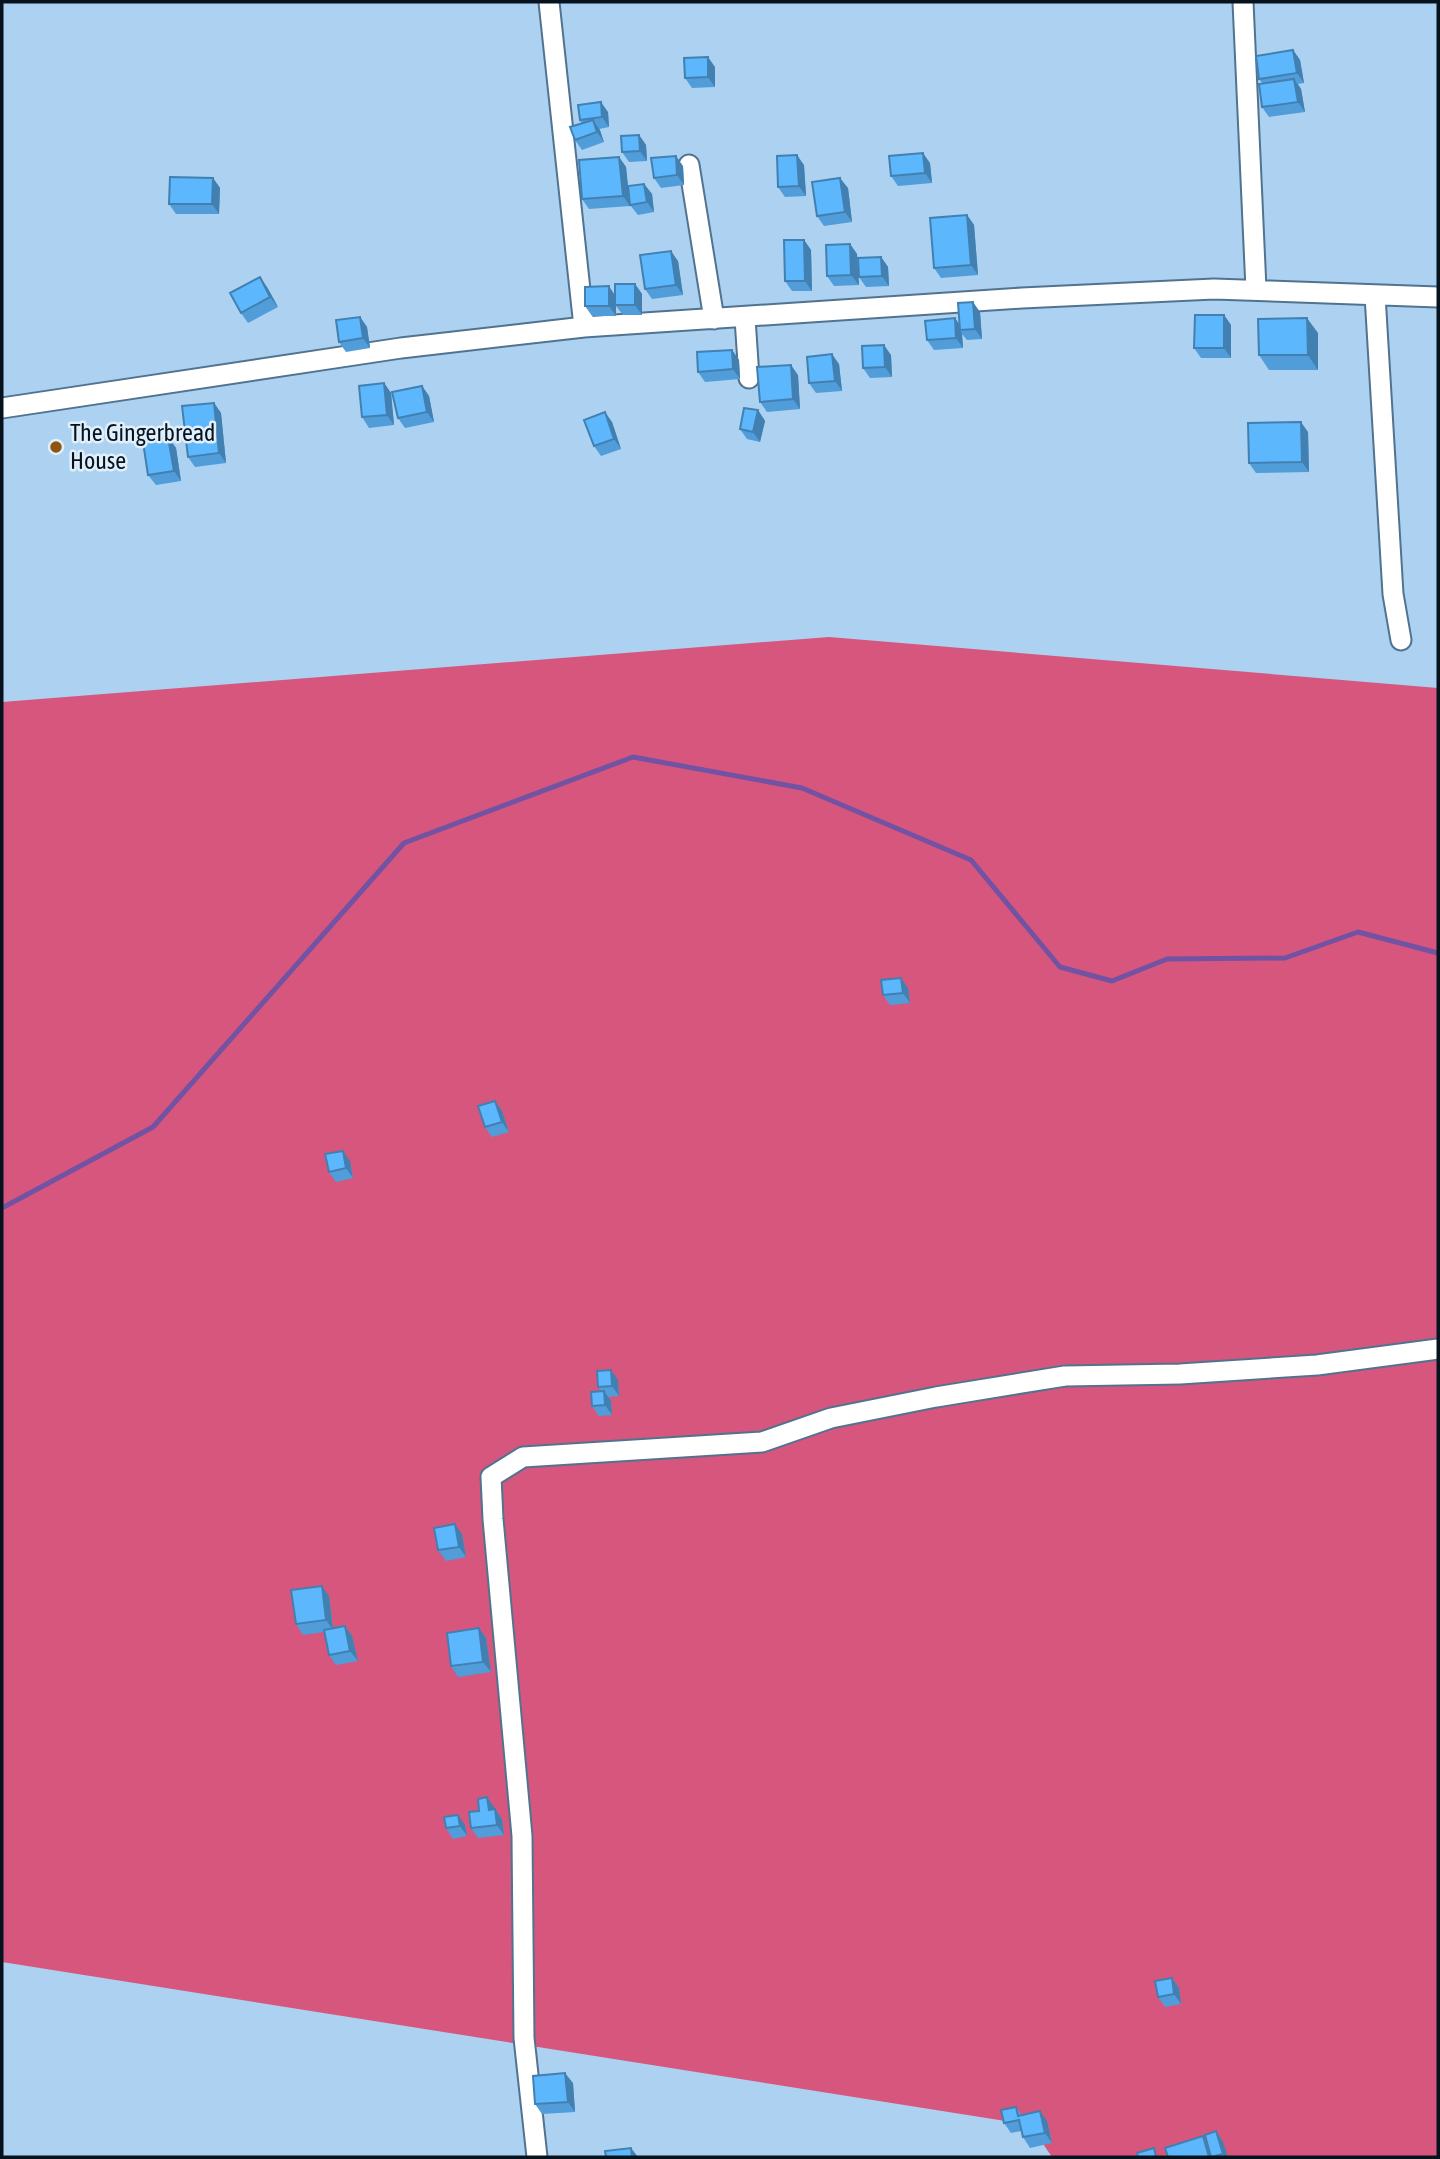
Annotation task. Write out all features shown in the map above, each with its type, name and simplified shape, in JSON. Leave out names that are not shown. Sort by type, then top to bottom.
[{"type":"street","points":[[549,2],[584,327]]},
{"type":"street","points":[[1243,2],[1256,289]]},
{"type":"street","points":[[689,165],[714,319]]},
{"type":"street","points":[[2,408],[401,348],[584,327],[1022,298],[1214,289],[1438,297]]},
{"type":"street","points":[[1375,295],[1393,594],[1401,640]]},
{"type":"street","points":[[745,318],[749,378]]},
{"type":"street","points":[[537,2157],[524,2038],[522,1836],[491,1477],[523,1457],[762,1442],[831,1418],[1065,1376],[1180,1374],[1317,1365],[1438,1349]]},
{"type":"shaded area","points":[[829,637],[1438,688],[1438,2157],[1052,2157],[1030,2125],[2,1962],[2,702]]},
{"type":"building","points":[[1293,50],[1297,73],[1259,79],[1256,56]]},
{"type":"building","points":[[708,57],[708,77],[685,78],[684,58]]},
{"type":"building","points":[[1294,79],[1298,102],[1262,107],[1259,84]]},
{"type":"building","points":[[601,102],[602,117],[580,120],[578,105]]},
{"type":"building","points":[[593,120],[597,132],[575,140],[570,127]]},
{"type":"building","points":[[639,135],[640,151],[622,152],[621,136]]},
{"type":"building","points":[[923,153],[925,173],[891,176],[889,156]]},
{"type":"building","points":[[797,155],[799,186],[778,187],[777,156]]},
{"type":"building","points":[[676,156],[677,175],[654,178],[651,158]]},
{"type":"building","points":[[619,157],[623,196],[582,199],[579,160]]},
{"type":"building","points":[[170,177],[213,178],[212,204],[169,204]]},
{"type":"building","points":[[840,178],[845,212],[817,216],[812,182]]},
{"type":"building","points":[[644,184],[647,202],[630,205],[628,186]]},
{"type":"building","points":[[967,215],[971,265],[934,268],[930,218]]},
{"type":"building","points":[[784,240],[804,240],[805,281],[785,281]]},
{"type":"building","points":[[850,244],[851,275],[827,276],[826,245]]},
{"type":"building","points":[[671,251],[676,285],[645,289],[640,255]]},
{"type":"building","points":[[881,257],[882,276],[859,277],[858,258]]},
{"type":"building","points":[[260,277],[270,297],[241,313],[230,293]]},
{"type":"building","points":[[615,284],[635,284],[635,305],[615,305]]},
{"type":"building","points":[[609,286],[609,306],[585,306],[585,287]]},
{"type":"building","points":[[973,302],[975,329],[960,330],[958,303]]},
{"type":"building","points":[[1195,315],[1224,315],[1224,348],[1194,348]]},
{"type":"building","points":[[360,317],[363,338],[339,342],[336,320]]},
{"type":"building","points":[[955,318],[956,338],[927,340],[925,321]]},
{"type":"building","points":[[1307,318],[1308,355],[1259,355],[1258,319]]},
{"type":"building","points":[[884,345],[885,367],[863,368],[862,346]]},
{"type":"building","points":[[732,350],[733,369],[698,372],[697,352]]},
{"type":"building","points":[[832,354],[835,381],[809,383],[807,357]]},
{"type":"building","points":[[791,365],[793,399],[760,402],[757,367]]},
{"type":"building","points":[[384,383],[387,415],[362,417],[359,386]]},
{"type":"building","points":[[422,386],[427,412],[398,418],[392,392]]},
{"type":"building","points":[[214,403],[219,453],[188,457],[182,406]]},
{"type":"building","points":[[744,408],[758,410],[753,432],[740,429]]},
{"type":"building","points":[[605,412],[614,439],[594,446],[584,420]]},
{"type":"building","points":[[1301,422],[1302,462],[1249,463],[1248,423]]},
{"type":"building","points":[[168,437],[174,471],[148,475],[143,442]]},
{"type":"building","points":[[901,978],[903,993],[883,995],[881,980]]},
{"type":"building","points":[[495,1101],[502,1122],[485,1127],[478,1106]]},
{"type":"building","points":[[343,1151],[346,1168],[329,1172],[325,1154]]},
{"type":"building","points":[[611,1370],[612,1386],[598,1387],[597,1371]]},
{"type":"building","points":[[604,1391],[605,1405],[592,1406],[591,1392]]},
{"type":"building","points":[[455,1524],[459,1547],[438,1550],[434,1528]]},
{"type":"building","points":[[322,1586],[326,1620],[296,1624],[291,1590]]},
{"type":"building","points":[[345,1626],[350,1651],[329,1655],[324,1630]]},
{"type":"building","points":[[479,1628],[483,1662],[451,1666],[447,1633]]},
{"type":"building","points":[[487,1797],[489,1810],[495,1809],[497,1825],[471,1828],[469,1812],[479,1811],[478,1799]]},
{"type":"building","points":[[458,1815],[460,1826],[446,1828],[444,1817]]},
{"type":"building","points":[[1172,1978],[1174,1994],[1158,1997],[1155,1981]]},
{"type":"building","points":[[565,2073],[568,2102],[535,2104],[533,2076]]},
{"type":"building","points":[[1016,2107],[1018,2116],[1040,2111],[1045,2133],[1023,2137],[1019,2120],[1004,2123],[1001,2110]]},
{"type":"building","points":[[1216,2131],[1223,2154],[1211,2157],[1205,2135]]},
{"type":"building","points":[[1203,2136],[1209,2157],[1168,2157],[1165,2148]]},
{"type":"building","points":[[631,2148],[632,2157],[606,2157],[605,2151]]},
{"type":"building","points":[[1154,2148],[1156,2157],[1138,2157],[1137,2153]]},
{"type":"waterway","points":[[2,1208],[153,1127],[404,843],[633,757],[802,788],[971,860],[1060,967],[1112,981],[1167,959],[1285,958],[1358,932],[1438,953]]},
{"type":"place","name":"The Gingerbread House","points":[[56,447]]}]
